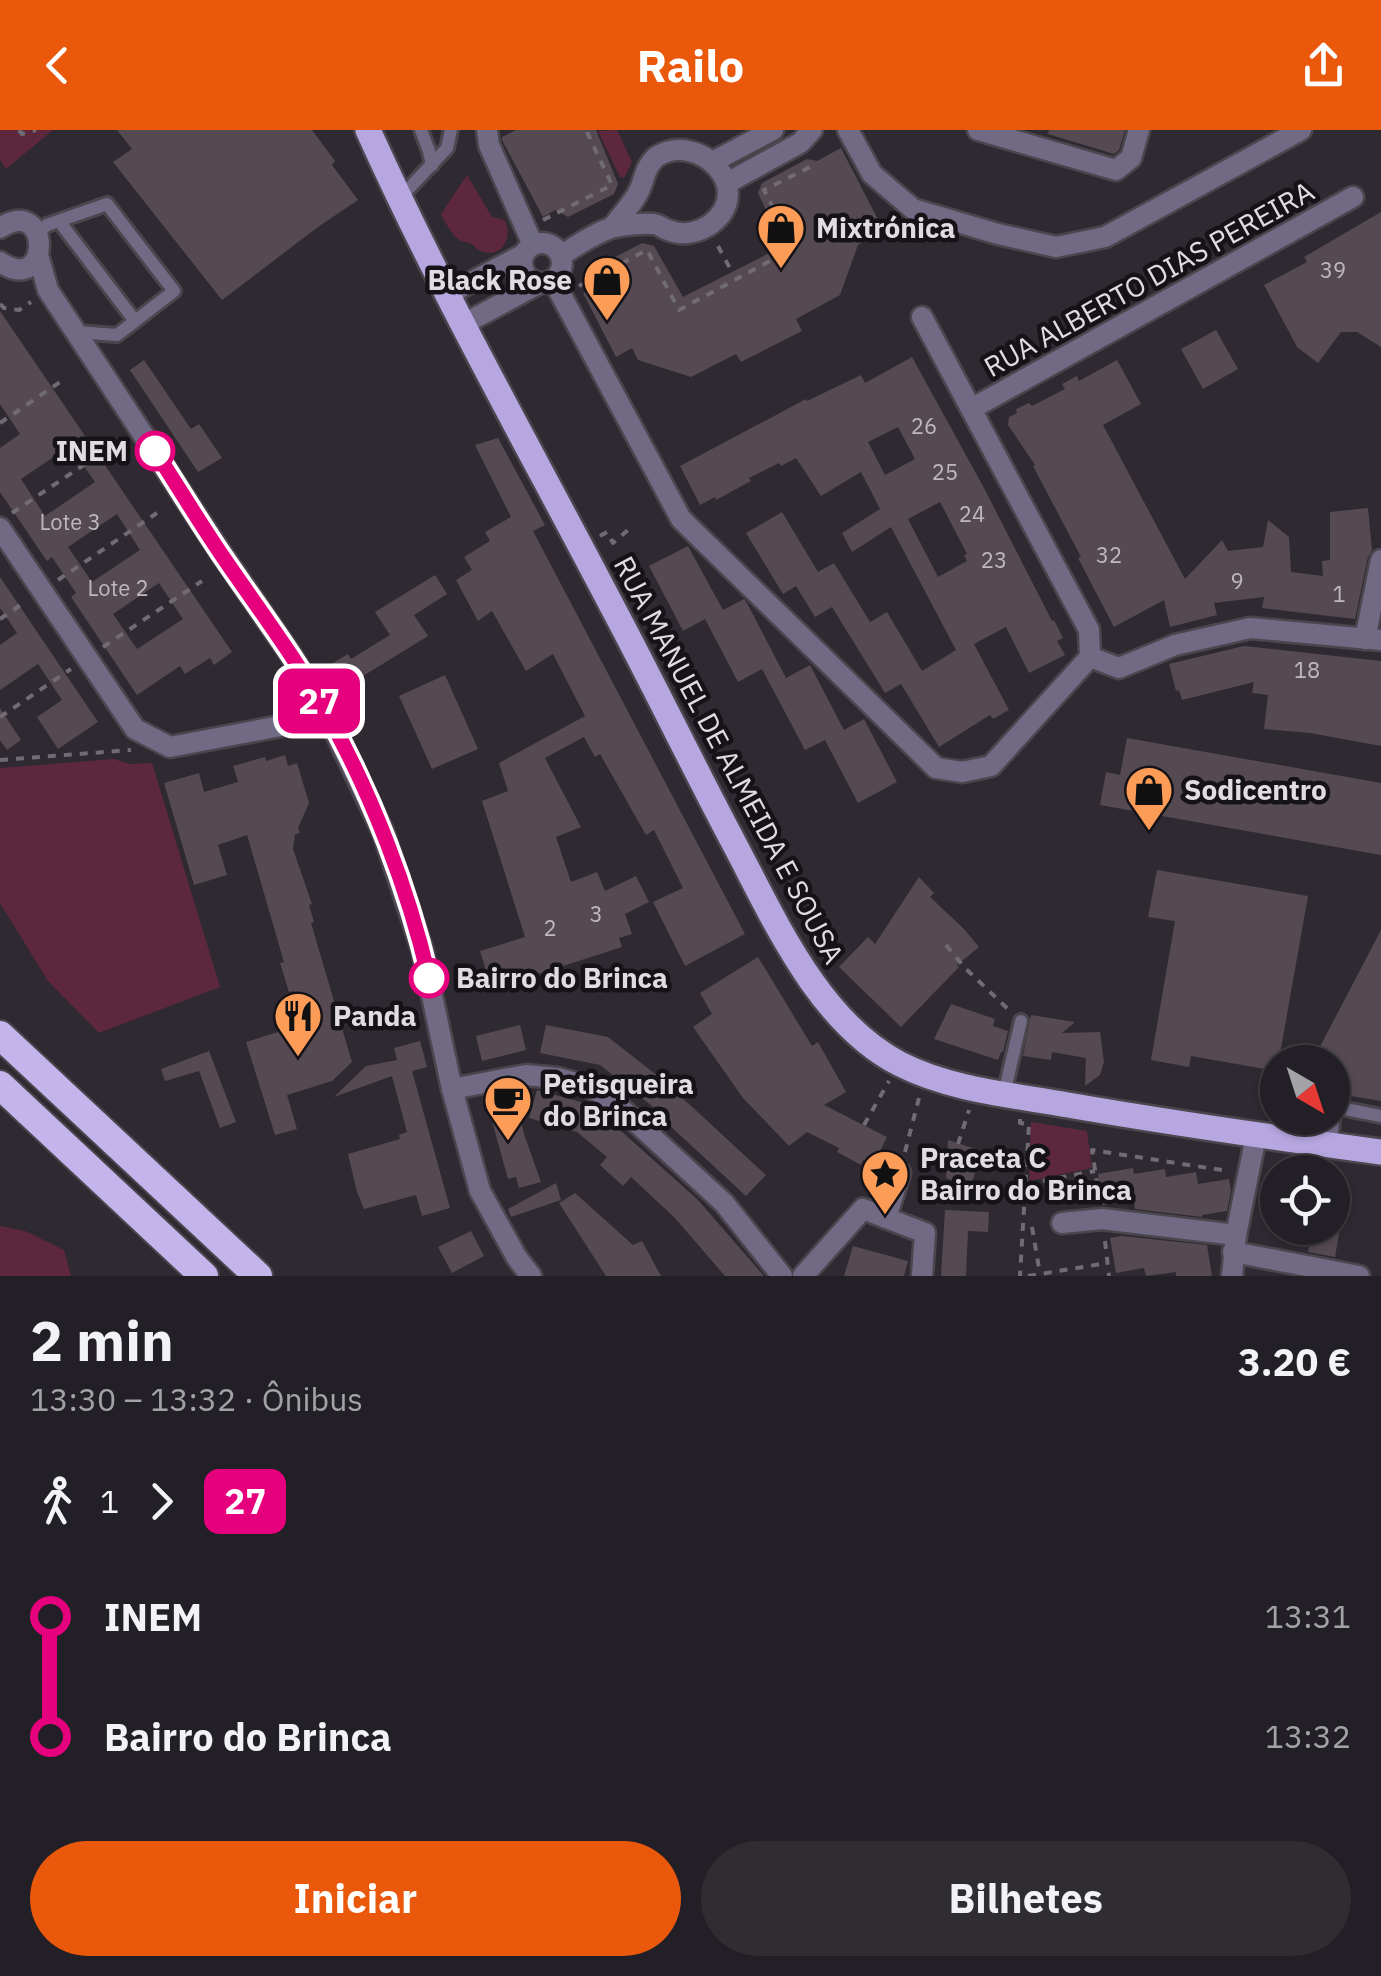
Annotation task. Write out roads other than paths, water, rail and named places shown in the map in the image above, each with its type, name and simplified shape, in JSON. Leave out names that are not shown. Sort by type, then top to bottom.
[{"type":"highway","points":[[0,1034],[258,1276]]},
{"type":"highway","points":[[0,1085],[204,1276]]},
{"type":"main road","name":"RUA MANUEL DE ALMEIDA E SOUSA","points":[[368,130],[462,325],[615,610],[794,958],[830,1005],[868,1043],[899,1064],[975,1089],[1256,1136],[1381,1152]]},
{"type":"street","points":[[487,130],[528,250],[523,267],[534,281],[546,281]]},
{"type":"street","points":[[716,160],[773,130]]},
{"type":"street","points":[[727,183],[800,143],[812,130]]},
{"type":"street","points":[[848,130],[872,174],[914,210],[1056,247],[1105,237],[1301,130]]},
{"type":"street","points":[[978,130],[1116,170],[1130,158],[1139,130]]},
{"type":"street","points":[[561,256],[612,228],[656,224],[680,234],[708,227],[724,208],[724,172],[716,160],[693,147],[665,151],[647,168],[639,192],[612,228]]},
{"type":"street","name":"RUA ALBERTO DIAS PEREIRA","points":[[972,409],[1353,197]]},
{"type":"street","points":[[6,220],[32,227],[37,233],[40,296]]},
{"type":"street","points":[[447,295],[539,243],[552,245],[561,256],[562,269],[546,281],[462,325]]},
{"type":"street","points":[[6,270],[30,265],[38,255]]},
{"type":"street","points":[[6,270],[77,332],[328,717],[383,832],[411,916],[480,1190],[530,1276]]},
{"type":"street","points":[[546,281],[680,519],[936,768],[962,772],[992,766],[1090,657],[1119,668],[1175,645],[1250,628],[1373,640],[1381,560]]},
{"type":"street","name":"RUA ALBERTO DIAS PEREIRA","points":[[922,317],[1089,630],[1090,657]]},
{"type":"street","points":[[7,520],[135,729],[170,748],[328,717]]},
{"type":"street","points":[[452,1088],[526,1075],[588,1086],[613,1101],[724,1203],[782,1276]]},
{"type":"street","points":[[1232,1276],[1234,1243],[1256,1136]]},
{"type":"street","points":[[886,1218],[900,1172]]},
{"type":"street","points":[[803,1276],[863,1210],[924,1232],[922,1276]]},
{"type":"street","points":[[1062,1223],[1102,1219],[1234,1243],[1359,1276]]},
{"type":"lane","points":[[421,130],[432,166]]},
{"type":"lane","points":[[399,199],[447,148],[451,130]]},
{"type":"lane","points":[[37,233],[107,204],[174,291],[117,335],[77,332]]},
{"type":"lane","points":[[59,221],[135,321]]},
{"type":"lane","points":[[1014,1096],[1021,1021]]},
{"type":"lane","points":[[1330,1146],[1335,1107],[1381,1116]]},
{"type":"place","name":"Mixtrónica","points":[[781,270]]},
{"type":"place","name":"Black Rose","points":[[607,322]]},
{"type":"place","name":"INEM","points":[[155,451]]},
{"type":"place","name":"Sodicentro","points":[[1149,832]]},
{"type":"place","name":"Bairro do Brinca","points":[[429,978]]},
{"type":"place","name":"Panda","points":[[298,1058]]},
{"type":"place","name":"Petisqueira do Brinca","points":[[508,1142]]},
{"type":"place","name":"Praceta C Bairro do Brinca","points":[[885,1216]]}]
